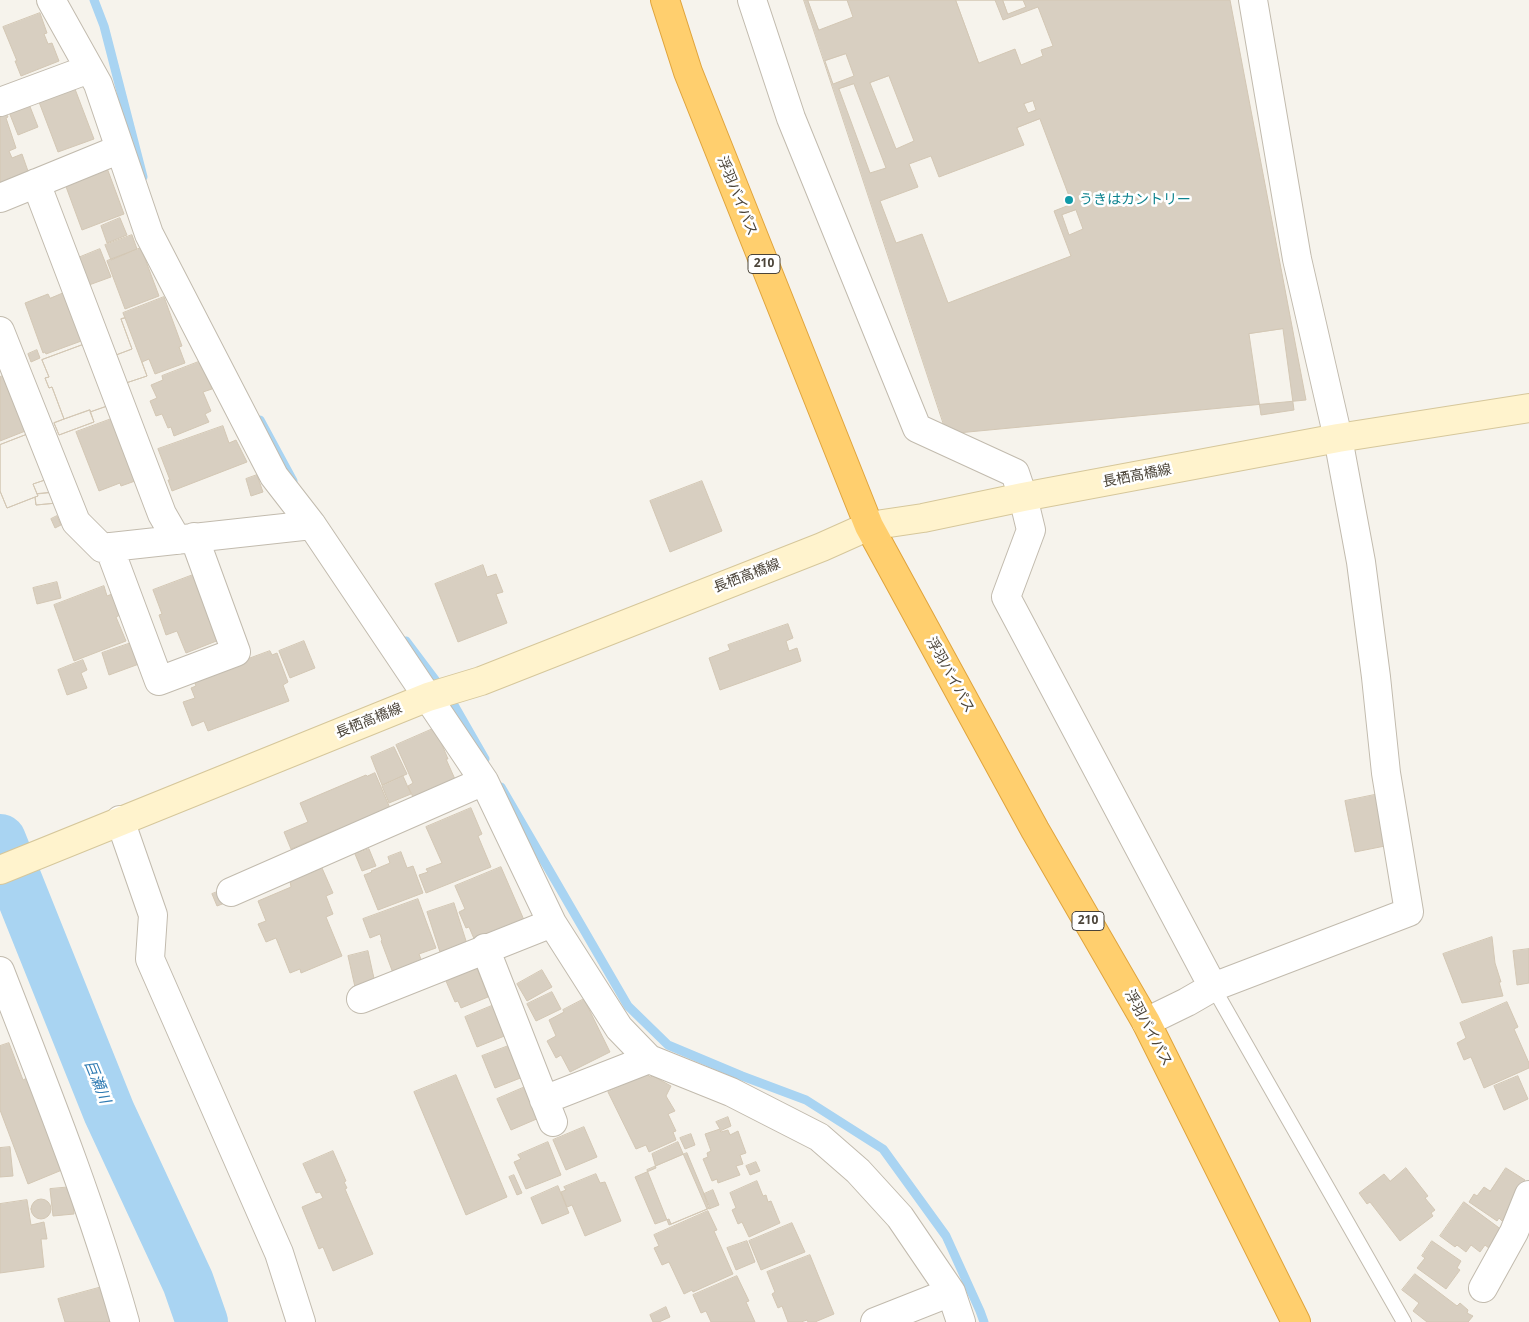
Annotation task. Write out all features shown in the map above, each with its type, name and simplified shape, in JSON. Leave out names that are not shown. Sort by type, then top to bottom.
[{"type":"highway","name":"浮羽バイパス","points":[[665,0],[688,72],[869,526],[1035,830],[1146,1022],[1296,1322]]},
{"type":"main road","name":"長栖高橋線","points":[[0,870],[428,697],[481,681],[822,547],[869,526],[922,518],[1023,497],[1338,438],[1529,408]]},
{"type":"street","points":[[51,0],[98,84],[148,234],[274,476],[312,525],[484,781],[552,922],[619,1028],[649,1058],[731,1092],[819,1137],[858,1171],[900,1217],[950,1292],[961,1322]]},
{"type":"street","points":[[752,0],[791,118],[917,428],[1015,473],[1031,530],[1006,597],[1212,986]]},
{"type":"street","points":[[1146,1022],[1186,1002],[1212,986],[1409,912],[1386,773],[1361,562],[1338,438],[1297,259],[1253,0]]},
{"type":"street","points":[[0,102],[89,69]]},
{"type":"street","points":[[0,198],[120,149]]},
{"type":"street","points":[[36,183],[162,514],[186,539],[236,652],[159,681],[109,547]]},
{"type":"street","points":[[0,331],[76,522],[102,548],[312,525]]},
{"type":"street","points":[[231,892],[484,781]]},
{"type":"street","points":[[120,820],[153,915],[150,959],[280,1253],[301,1322]]},
{"type":"street","points":[[361,999],[552,922]]},
{"type":"street","points":[[486,948],[548,1111],[649,1058]]},
{"type":"street","points":[[0,971],[11,1027],[78,1174],[125,1322]]},
{"type":"street","points":[[1483,1288],[1514,1232],[1529,1194]]},
{"type":"street","points":[[874,1322],[950,1292]]},
{"type":"lane","points":[[1212,986],[1404,1322]]},
{"type":"building","name":"うきはカントリー","points":[[804,0],[1230,0],[1306,400],[947,434]]},
{"type":"building","points":[[808,0],[847,0],[853,17],[819,30]]},
{"type":"building","points":[[956,0],[995,0],[1003,20],[1038,7],[1053,46],[1041,50],[1043,56],[1021,65],[1015,49],[979,63]]},
{"type":"building","points":[[1003,0],[1023,0],[1026,7],[1008,14]]},
{"type":"building","points":[[40,13],[47,33],[44,34],[48,44],[52,43],[59,61],[21,76],[3,27]]},
{"type":"building","points":[[846,54],[854,76],[833,84],[825,61]]},
{"type":"building","points":[[889,76],[914,141],[896,149],[870,83]]},
{"type":"building","points":[[854,84],[886,168],[870,173],[839,89]]},
{"type":"building","points":[[75,89],[94,139],[58,152],[39,102]]},
{"type":"building","points":[[1033,101],[1036,110],[1028,113],[1024,104]]},
{"type":"building","points":[[29,104],[38,127],[18,135],[9,112]]},
{"type":"building","points":[[5,111],[16,148],[9,151],[12,158],[22,154],[29,174],[0,184],[0,113]]},
{"type":"building","points":[[1040,119],[1072,204],[1054,211],[1071,256],[948,303],[922,234],[896,243],[880,201],[918,187],[909,164],[931,156],[939,177],[1024,145],[1017,128]]},
{"type":"building","points":[[107,168],[124,214],[82,230],[65,184]]},
{"type":"building","points":[[1076,210],[1083,229],[1069,235],[1062,215]]},
{"type":"building","points":[[120,218],[127,235],[107,243],[101,226]]},
{"type":"building","points":[[132,235],[137,249],[111,260],[105,245]]},
{"type":"building","points":[[141,248],[159,296],[125,309],[107,261]]},
{"type":"building","points":[[100,249],[111,277],[89,285],[78,258]]},
{"type":"building","points":[[66,292],[84,340],[46,354],[45,352],[43,353],[25,303],[48,294],[50,298]]},
{"type":"building","points":[[164,297],[182,346],[179,347],[185,363],[155,374],[149,359],[142,362],[147,376],[126,383],[116,355],[132,349],[121,319],[125,318],[123,313]]},
{"type":"building","points":[[125,318],[147,376],[126,383],[116,355],[132,349],[121,319]]},
{"type":"building","points":[[1283,329],[1294,410],[1261,415],[1249,334]]},
{"type":"building","points":[[88,343],[110,405],[90,412],[94,422],[59,435],[54,423],[64,419],[52,387],[49,388],[45,378],[49,377],[42,360]]},
{"type":"building","points":[[88,343],[110,405],[64,419],[52,387],[49,388],[45,378],[49,377],[42,360]]},
{"type":"building","points":[[37,350],[40,358],[31,362],[28,354]]},
{"type":"building","points":[[201,361],[212,389],[203,392],[211,411],[205,414],[209,422],[174,436],[171,427],[168,428],[162,414],[156,416],[150,401],[157,398],[151,385],[163,380],[162,376]]},
{"type":"building","points":[[8,374],[28,430],[0,441],[0,377]]},
{"type":"building","points":[[90,410],[94,422],[59,435],[54,423]]},
{"type":"building","points":[[114,418],[138,480],[121,486],[120,483],[99,491],[76,432]]},
{"type":"building","points":[[223,426],[229,443],[236,440],[247,462],[172,491],[168,480],[170,480],[158,449]]},
{"type":"building","points":[[31,433],[48,479],[33,484],[37,494],[56,492],[57,503],[36,505],[35,497],[7,508],[0,491],[0,445]]},
{"type":"building","points":[[31,433],[48,479],[33,484],[38,496],[7,508],[0,491],[0,445]]},
{"type":"building","points":[[257,475],[263,492],[251,496],[246,479]]},
{"type":"building","points":[[702,481],[722,531],[670,552],[650,501]]},
{"type":"building","points":[[56,492],[57,503],[36,505],[35,497],[38,496],[37,494]]},
{"type":"building","points":[[57,516],[61,525],[55,528],[51,519]]},
{"type":"building","points":[[483,565],[487,577],[496,574],[503,592],[496,594],[507,623],[458,642],[435,584]]},
{"type":"building","points":[[193,575],[197,585],[199,584],[219,640],[186,653],[177,631],[166,635],[159,615],[162,614],[153,590]]},
{"type":"building","points":[[57,582],[61,598],[37,604],[33,588]]},
{"type":"building","points":[[104,586],[107,596],[112,594],[120,615],[116,617],[126,641],[74,661],[54,605]]},
{"type":"building","points":[[788,624],[793,638],[786,641],[789,651],[797,648],[801,661],[720,690],[709,658],[730,650],[728,645]]},
{"type":"building","points":[[304,641],[315,668],[290,678],[279,651]]},
{"type":"building","points":[[131,643],[139,664],[109,675],[102,653]]},
{"type":"building","points":[[270,651],[272,655],[277,653],[288,682],[283,685],[289,701],[208,731],[204,721],[192,726],[183,702],[195,698],[191,688],[196,686],[194,681],[204,675]]},
{"type":"building","points":[[83,660],[87,670],[81,673],[87,688],[67,695],[58,670]]},
{"type":"building","points":[[435,728],[458,786],[416,804],[408,786],[413,783],[396,745]]},
{"type":"building","points":[[394,747],[407,774],[382,785],[371,757]]},
{"type":"building","points":[[375,773],[393,815],[338,835],[336,830],[291,849],[284,832],[308,822],[300,803]]},
{"type":"building","points":[[403,776],[411,794],[389,803],[382,786]]},
{"type":"building","points":[[1384,793],[1395,844],[1355,852],[1345,801]]},
{"type":"building","points":[[471,808],[482,834],[478,836],[491,867],[426,893],[419,875],[428,872],[426,869],[442,863],[426,827]]},
{"type":"building","points":[[369,849],[376,866],[362,871],[355,854]]},
{"type":"building","points":[[401,852],[407,868],[413,866],[423,893],[378,910],[364,875],[390,863],[388,857]]},
{"type":"building","points":[[501,867],[524,920],[475,941],[469,927],[466,928],[459,912],[465,909],[455,886]]},
{"type":"building","points":[[322,868],[333,893],[326,896],[333,914],[326,917],[342,956],[301,973],[300,969],[290,973],[276,938],[266,942],[258,924],[266,921],[258,901],[291,887],[290,881]]},
{"type":"building","points":[[233,886],[238,898],[217,906],[212,894]]},
{"type":"building","points":[[418,899],[436,948],[419,954],[422,962],[393,973],[380,934],[370,938],[363,919]]},
{"type":"building","points":[[454,903],[467,944],[440,952],[427,912]]},
{"type":"building","points":[[1492,937],[1495,963],[1503,996],[1462,1003],[1443,954]]},
{"type":"building","points":[[1529,949],[1529,983],[1517,985],[1513,951]]},
{"type":"building","points":[[368,951],[375,983],[355,987],[348,956]]},
{"type":"building","points":[[476,965],[488,997],[461,1008],[458,1001],[455,1002],[446,981],[469,971],[468,968]]},
{"type":"building","points":[[542,970],[552,987],[527,1001],[517,984]]},
{"type":"building","points":[[552,992],[561,1009],[536,1021],[527,1004]]},
{"type":"building","points":[[584,999],[610,1052],[570,1072],[561,1055],[556,1058],[547,1041],[556,1036],[549,1020]]},
{"type":"building","points":[[1507,1002],[1518,1027],[1514,1029],[1529,1063],[1529,1068],[1484,1088],[1471,1057],[1464,1060],[1457,1043],[1466,1038],[1460,1023]]},
{"type":"building","points":[[494,1005],[507,1035],[477,1047],[465,1017]]},
{"type":"building","points":[[9,1043],[23,1080],[27,1078],[62,1170],[28,1184],[0,1110],[0,1046]]},
{"type":"building","points":[[511,1045],[523,1077],[495,1088],[482,1056]]},
{"type":"building","points":[[646,1073],[650,1077],[653,1076],[671,1086],[666,1096],[675,1111],[668,1114],[676,1131],[673,1132],[676,1140],[649,1152],[646,1145],[636,1149],[608,1092]]},
{"type":"building","points":[[456,1075],[507,1197],[466,1215],[414,1092]]},
{"type":"building","points":[[1518,1076],[1528,1099],[1504,1110],[1494,1086]]},
{"type":"building","points":[[525,1087],[539,1118],[511,1130],[497,1099]]},
{"type":"building","points":[[728,1117],[731,1126],[720,1131],[728,1130],[730,1135],[738,1131],[746,1153],[740,1155],[743,1164],[736,1166],[740,1175],[718,1183],[717,1179],[712,1181],[703,1159],[708,1157],[707,1153],[711,1151],[705,1134],[720,1129],[716,1122]]},
{"type":"building","points":[[584,1127],[597,1157],[566,1170],[553,1140]]},
{"type":"building","points":[[691,1134],[695,1145],[685,1149],[680,1138]]},
{"type":"building","points":[[548,1142],[561,1175],[526,1189],[514,1162],[521,1159],[518,1155]]},
{"type":"building","points":[[678,1142],[707,1209],[671,1224],[669,1219],[655,1224],[635,1177],[656,1168],[652,1154]]},
{"type":"building","points":[[10,1147],[13,1176],[0,1177],[0,1148]]},
{"type":"building","points":[[333,1151],[346,1181],[344,1182],[347,1188],[345,1189],[373,1254],[333,1271],[323,1247],[319,1249],[302,1207],[323,1198],[320,1192],[316,1193],[303,1164]]},
{"type":"building","points":[[687,1153],[710,1208],[669,1225],[647,1170]]},
{"type":"building","points":[[756,1162],[760,1171],[750,1175],[746,1166]]},
{"type":"building","points":[[1406,1168],[1428,1196],[1425,1198],[1435,1210],[1431,1213],[1433,1216],[1400,1241],[1370,1202],[1367,1204],[1359,1193],[1384,1174],[1390,1181]]},
{"type":"building","points":[[1506,1168],[1525,1180],[1515,1194],[1518,1197],[1502,1221],[1499,1218],[1497,1221],[1469,1202],[1474,1194],[1477,1196],[1484,1187],[1490,1191]]},
{"type":"building","points":[[596,1174],[600,1183],[605,1182],[621,1221],[585,1236],[572,1205],[567,1207],[561,1192],[566,1190],[564,1187]]},
{"type":"building","points":[[514,1175],[522,1193],[517,1195],[509,1177]]},
{"type":"building","points":[[757,1181],[763,1196],[766,1195],[768,1202],[771,1201],[780,1223],[749,1237],[742,1222],[738,1224],[732,1210],[736,1208],[730,1193]]},
{"type":"building","points":[[558,1186],[569,1213],[542,1224],[531,1198]]},
{"type":"building","points":[[72,1187],[74,1214],[53,1216],[50,1189]]},
{"type":"building","points":[[713,1190],[719,1205],[709,1209],[704,1194]]},
{"type":"building","points":[[41,1199],[48,1202],[51,1209],[48,1216],[41,1219],[34,1216],[31,1209],[34,1202]]},
{"type":"building","points":[[27,1200],[31,1225],[44,1222],[47,1239],[41,1239],[44,1267],[0,1273],[0,1204]]},
{"type":"building","points":[[1464,1202],[1502,1230],[1490,1249],[1485,1245],[1480,1252],[1471,1245],[1466,1252],[1457,1245],[1455,1247],[1440,1236]]},
{"type":"building","points":[[708,1211],[717,1230],[714,1231],[733,1274],[693,1292],[692,1290],[684,1294],[669,1262],[662,1265],[654,1248],[659,1246],[654,1235]]},
{"type":"building","points":[[792,1223],[805,1252],[761,1270],[749,1241]]},
{"type":"building","points":[[747,1241],[755,1262],[736,1270],[727,1248]]},
{"type":"building","points":[[1432,1241],[1461,1261],[1457,1268],[1460,1270],[1446,1289],[1417,1268],[1425,1258],[1422,1256]]},
{"type":"building","points":[[810,1255],[834,1314],[815,1322],[808,1322],[807,1320],[788,1322],[782,1306],[778,1308],[772,1294],[775,1292],[767,1272]]},
{"type":"building","points":[[1415,1274],[1457,1306],[1460,1303],[1468,1310],[1467,1313],[1473,1316],[1468,1322],[1427,1322],[1413,1311],[1419,1303],[1402,1290]]},
{"type":"building","points":[[737,1276],[749,1301],[746,1302],[755,1322],[711,1322],[706,1311],[701,1313],[693,1295]]},
{"type":"building","points":[[102,1287],[112,1322],[65,1322],[58,1299]]},
{"type":"building","points":[[666,1307],[670,1317],[659,1322],[653,1322],[650,1315]]},
{"type":"waterway","points":[[94,0],[104,26],[143,177]]},
{"type":"waterway","points":[[260,420],[293,481]]},
{"type":"waterway","points":[[406,641],[454,705],[485,759]]},
{"type":"waterway","points":[[501,787],[628,1006],[668,1045],[806,1100],[883,1149],[946,1236],[984,1322]]},
{"type":"waterway","name":"巨瀬川","points":[[0,840],[109,1112],[188,1282],[202,1322]]},
{"type":"place","name":"うきはカントリー","points":[[1069,200]]}]
